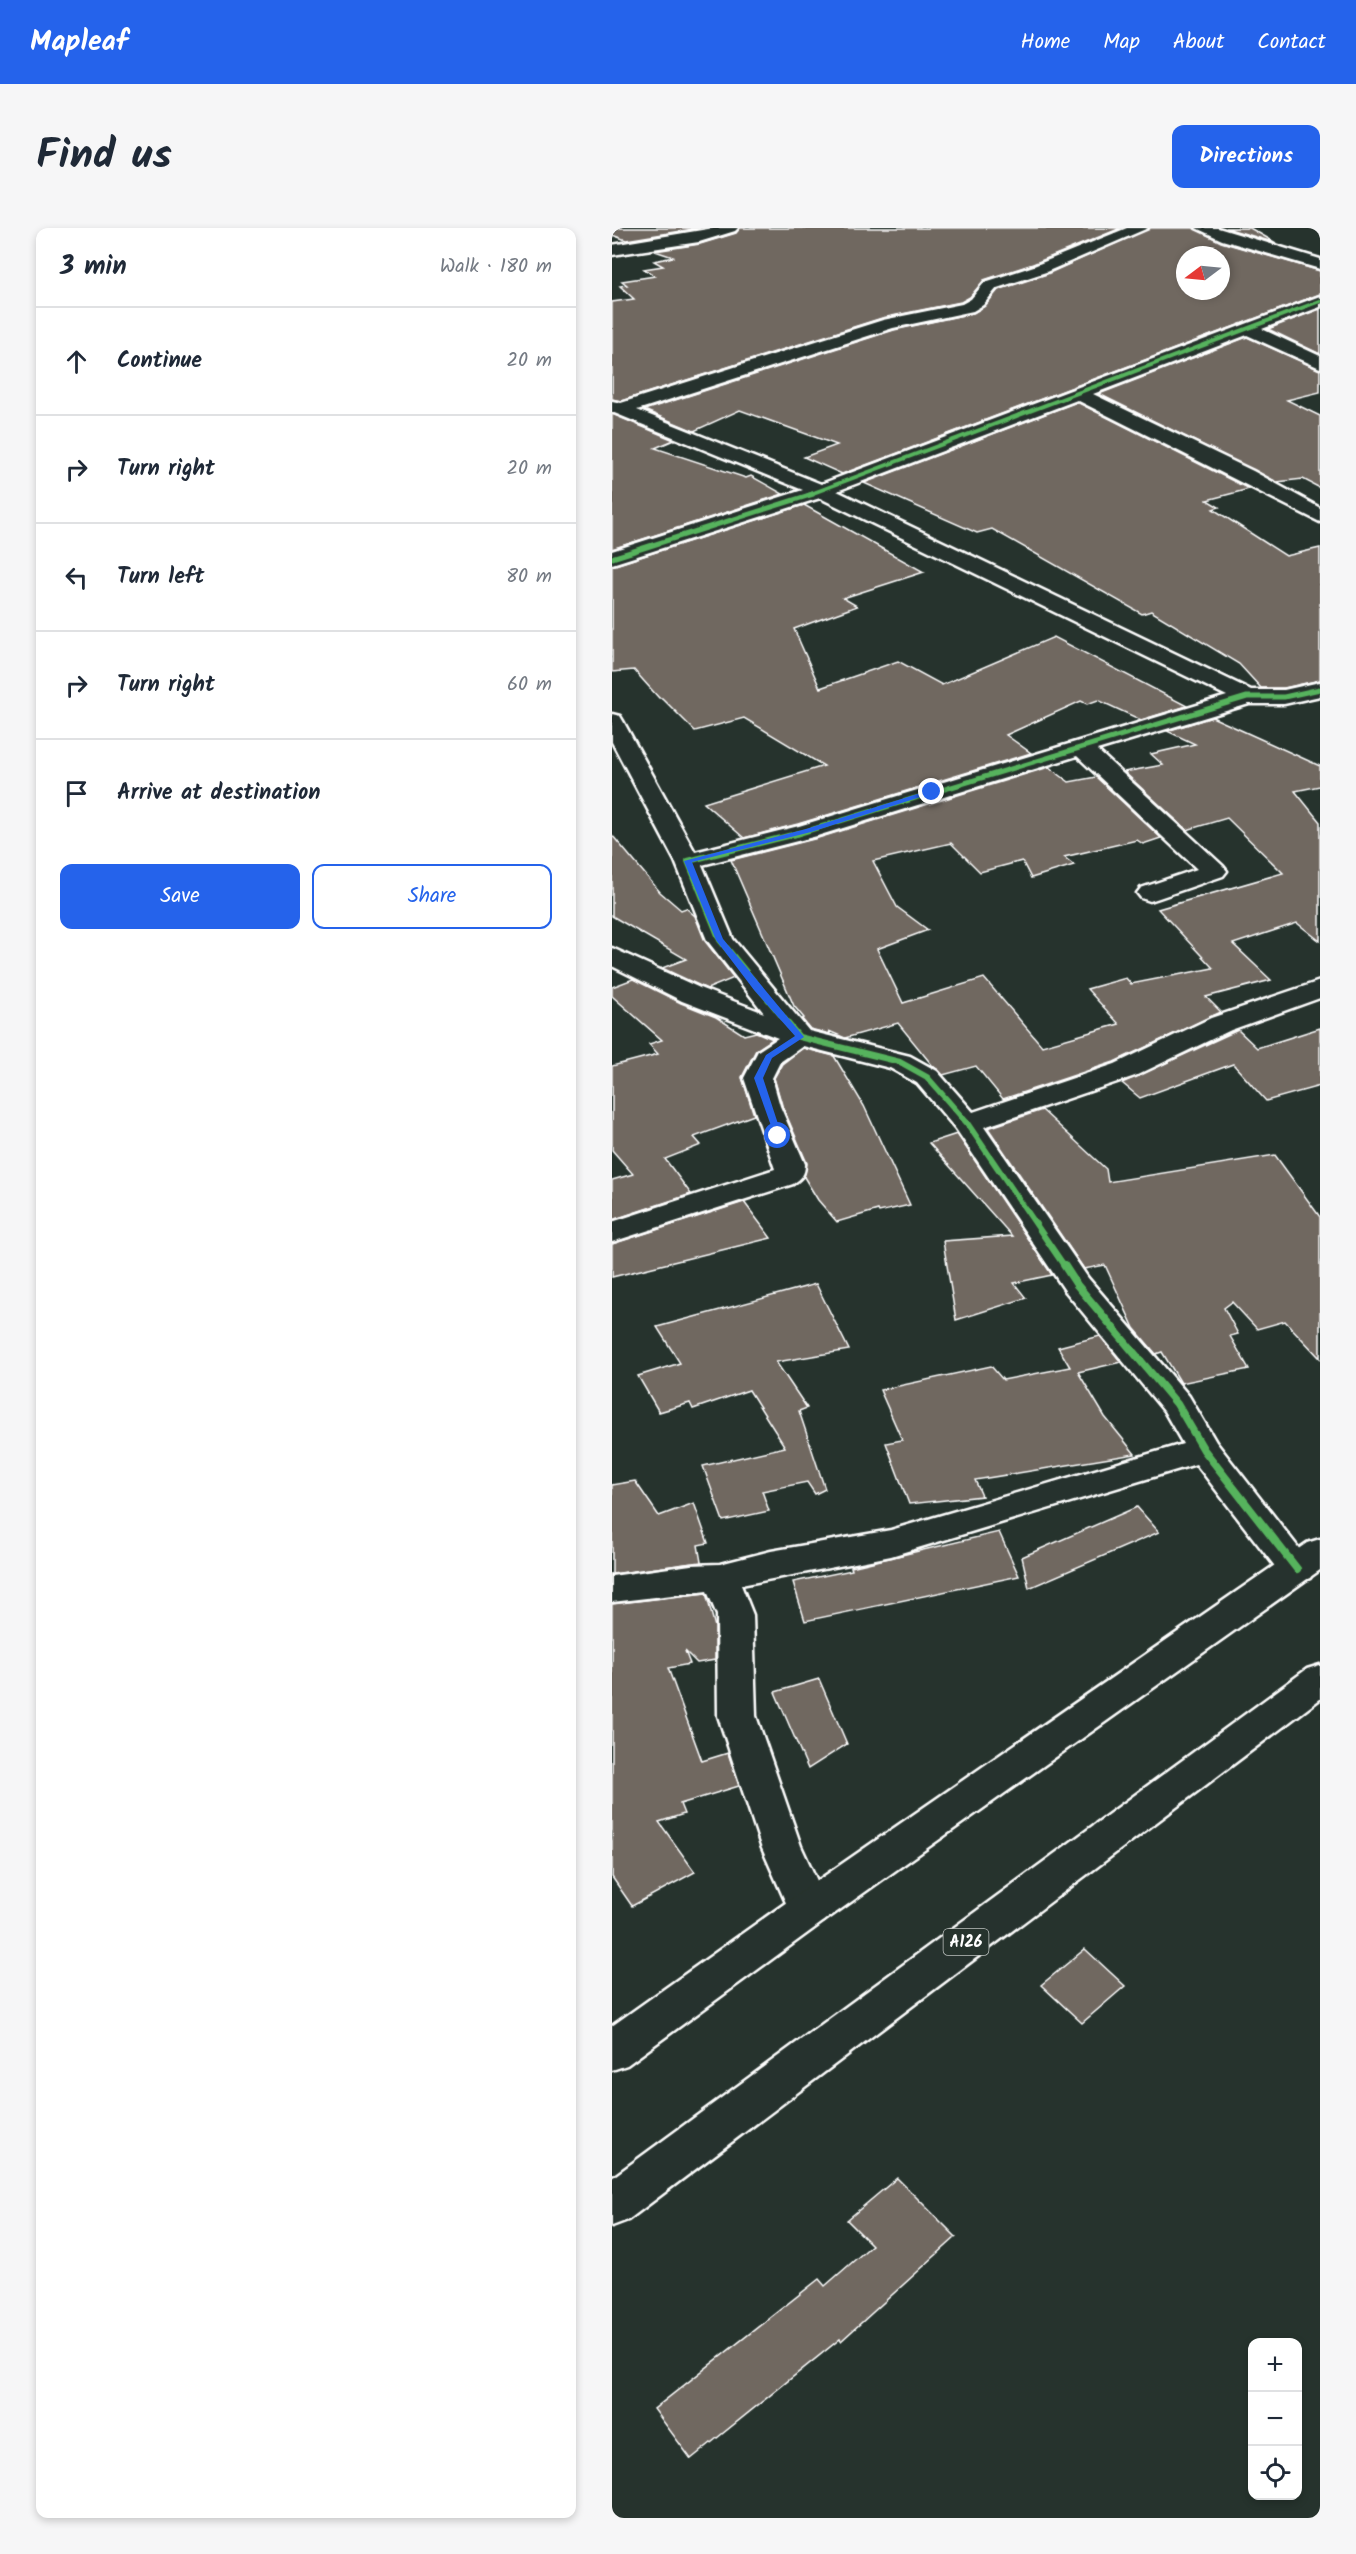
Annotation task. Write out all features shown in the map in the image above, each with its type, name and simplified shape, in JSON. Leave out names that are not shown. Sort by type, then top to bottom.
[{"type":"main road","points":[[612,250],[699,237],[730,228]]},
{"type":"main road","points":[[616,408],[890,324],[967,308],[977,302],[991,285],[1040,270],[1140,228]]},
{"type":"main road","points":[[1204,228],[1238,241],[1320,264]]},
{"type":"main road","points":[[612,558],[821,491],[1320,301]]},
{"type":"main road","points":[[1248,328],[1320,363]]},
{"type":"main road","points":[[1078,393],[1246,475],[1320,516]]},
{"type":"main road","points":[[616,408],[821,491],[1247,697]]},
{"type":"main road","points":[[688,861],[808,831],[1247,697],[1284,697],[1320,689]]},
{"type":"main road","points":[[612,721],[688,861],[720,940],[757,988],[800,1037]]},
{"type":"main road","points":[[1080,747],[1214,871],[1150,893]]},
{"type":"main road","points":[[612,956],[692,995],[800,1037],[900,1062],[927,1077],[967,1123],[1077,1285],[1177,1404],[1204,1450],[1308,1561],[809,1910],[612,2052]]},
{"type":"main road","points":[[967,1123],[1125,1070],[1221,1024],[1320,989]]},
{"type":"main road","points":[[612,1232],[782,1178],[790,1172],[790,1164],[766,1106],[758,1078],[768,1057],[800,1037]]},
{"type":"main road","points":[[612,1589],[691,1578],[720,1577],[771,1564],[891,1543],[1204,1450]]},
{"type":"main road","points":[[720,1577],[735,1615],[737,1716],[781,1846],[809,1910]]},
{"type":"main road","name":"A126","points":[[612,2205],[1320,1679]]},
{"type":"building","points":[[612,228],[700,228],[626,240],[612,235]]},
{"type":"building","points":[[740,228],[1121,228],[1033,264],[984,280],[970,297],[961,302],[882,318],[621,401],[612,399],[612,302],[634,299],[620,286],[627,285],[622,281],[655,276],[644,269],[663,266],[654,261],[673,257],[655,251],[700,244],[736,233]]},
{"type":"building","points":[[1150,228],[1194,228],[1221,242],[1320,271],[1320,294],[842,474],[804,457],[837,445],[740,410],[694,431],[644,410],[894,330],[973,313],[985,306],[998,290],[1047,274]]},
{"type":"building","points":[[1226,228],[1250,228],[1276,243]]},
{"type":"building","points":[[1320,309],[1320,354],[1268,329]]},
{"type":"building","points":[[1247,337],[1320,370],[1320,392],[1287,400],[1320,416],[1320,488],[1303,479],[1277,482],[1099,394]]},
{"type":"building","points":[[1077,402],[1249,489],[1207,500],[1219,507],[1213,509],[1286,556],[1320,548],[1320,680],[1284,688],[1261,688],[1239,664],[1151,611],[1142,614],[992,529],[977,533],[864,483]]},
{"type":"building","points":[[612,414],[674,440],[655,448],[746,478],[751,476],[783,494],[612,549]]},
{"type":"building","points":[[804,505],[924,572],[843,598],[857,606],[794,629],[820,688],[898,661],[942,685],[1054,637],[1187,706],[1141,720],[1098,700],[1087,704],[1081,701],[1006,735],[1031,753],[798,824],[744,838],[704,803],[824,766],[744,718],[695,731],[662,698],[659,698],[634,670],[612,672],[612,566]]},
{"type":"building","points":[[1212,717],[1320,766],[1320,786],[1295,791],[1320,822],[1320,941],[1297,923],[1233,944],[1271,980],[1206,997],[1221,1012],[1114,1062],[1003,1099],[976,1066],[943,1075],[898,1023],[845,1038],[829,1031],[830,1034],[810,1029],[802,1019],[804,1018],[794,1006],[731,860],[818,838],[1049,767],[1069,782],[1096,777],[1161,838],[1143,844],[1137,840],[1064,857],[1074,865],[1031,878],[1022,861],[980,872],[951,843],[873,861],[897,907],[928,930],[877,949],[903,1003],[984,978],[1042,1046],[1119,1024],[1087,989],[1126,978],[1131,984],[1213,968],[1158,909],[1283,873],[1227,818],[1187,830],[1124,772],[1163,765],[1151,754],[1195,744],[1167,731]]},
{"type":"building","points":[[612,835],[660,892],[681,910],[686,908],[695,916],[705,941],[734,978],[707,989],[662,968],[686,959],[612,916]]},
{"type":"building","points":[[633,979],[681,1003],[716,1017],[744,1035],[756,1032],[773,1039],[756,1050],[742,1077],[754,1115],[694,1137],[701,1145],[665,1159],[691,1194],[612,1220],[612,1180],[633,1174],[612,1150],[612,1066],[658,1054],[649,1044],[662,1040],[612,996],[612,987]]},
{"type":"building","points":[[1320,1028],[1320,1086],[1266,1101],[1233,1064],[1140,1098],[1122,1083],[1238,1030],[1257,1048]]},
{"type":"building","points":[[803,1048],[834,1056],[864,1106],[910,1205],[879,1212],[878,1210],[837,1222],[818,1200],[804,1177],[807,1163],[782,1105],[774,1078],[782,1064]]},
{"type":"building","points":[[1042,1110],[1106,1169],[1108,1182],[1275,1155],[1320,1217],[1320,1358],[1285,1321],[1257,1329],[1232,1302],[1224,1308],[1238,1334],[1230,1336],[1249,1369],[1181,1383],[1162,1352],[1156,1354],[1134,1328],[1105,1265],[1084,1269],[988,1128]]},
{"type":"building","points":[[957,1134],[1052,1275],[1014,1283],[1026,1298],[956,1320],[943,1241],[1012,1236],[929,1143]]},
{"type":"building","points":[[744,1202],[771,1238],[612,1277],[612,1244]]},
{"type":"building","points":[[816,1284],[849,1350],[776,1362],[807,1408],[799,1411],[825,1489],[815,1494],[807,1482],[762,1491],[769,1511],[723,1521],[703,1466],[785,1447],[749,1390],[693,1409],[690,1403],[659,1412],[638,1376],[680,1363],[657,1327]]},
{"type":"building","points":[[1100,1336],[1121,1362],[1078,1372],[1105,1417],[1135,1454],[975,1480],[982,1496],[909,1504],[886,1443],[902,1440],[880,1390],[991,1366],[1003,1380],[1070,1367],[1058,1347]]},
{"type":"building","points":[[635,1481],[659,1516],[694,1503],[708,1543],[698,1545],[701,1562],[612,1574],[612,1485]]},
{"type":"building","points":[[1137,1507],[1159,1532],[1029,1588],[1022,1557]]},
{"type":"building","points":[[999,1532],[1019,1576],[805,1621],[793,1582],[852,1570],[851,1567]]},
{"type":"building","points":[[706,1593],[715,1627],[715,1660],[697,1663],[685,1651],[690,1664],[668,1668],[702,1761],[728,1753],[739,1786],[680,1804],[684,1814],[659,1822],[695,1872],[632,1906],[612,1877],[612,1604]]},
{"type":"building","points":[[819,1679],[847,1744],[808,1769],[775,1692]]},
{"type":"building","points":[[1085,1949],[1125,1986],[1082,2023],[1041,1985]]},
{"type":"building","points":[[897,2178],[956,2237],[841,2341],[840,2339],[691,2459],[654,2409],[819,2279],[825,2286],[872,2245],[847,2220]]},
{"type":"cycle path","points":[[612,558],[821,491],[1320,301]]},
{"type":"cycle path","points":[[1297,1569],[1204,1450],[1177,1404],[1077,1285],[967,1123],[927,1077],[900,1062],[799,1037],[720,940],[688,861],[808,831],[1247,697],[1284,697],[1320,689]]},
{"type":"route","points":[[778,1136],[758,1078],[768,1057],[800,1037],[783,1020],[720,940],[688,861],[808,831],[932,792]]}]
